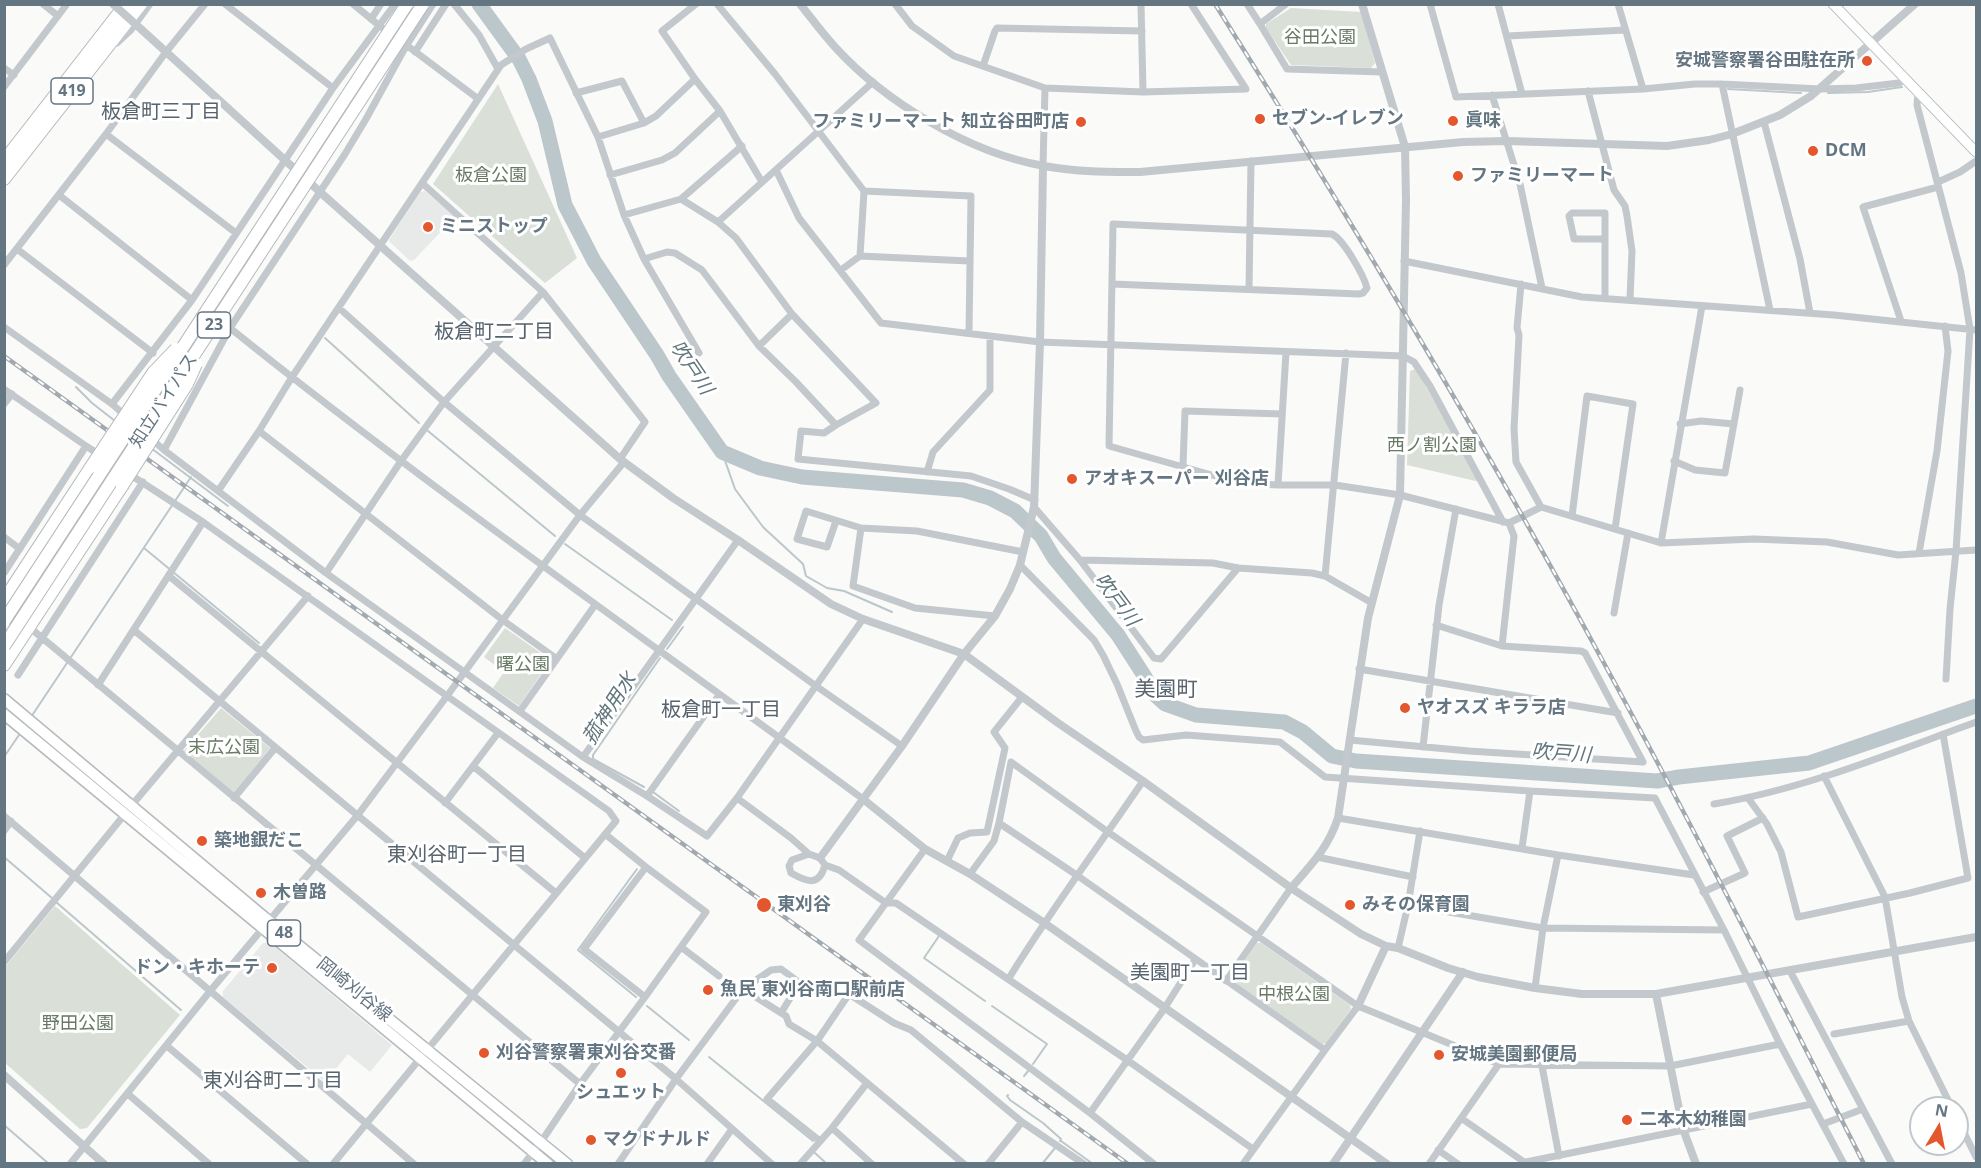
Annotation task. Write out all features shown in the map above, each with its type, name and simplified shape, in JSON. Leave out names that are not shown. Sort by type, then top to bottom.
[{"type":"highway","name":"419","points":[[4,161],[126,4]]},
{"type":"highway","name":"419","points":[[4,179],[141,4]]},
{"type":"highway","name":"知立バイパス","points":[[4,646],[407,4]]},
{"type":"highway","name":"知立バイパス","points":[[4,621],[423,4]]},
{"type":"highway","points":[[4,600],[153,373],[204,329]]},
{"type":"highway","points":[[4,664],[122,486],[186,384],[204,329]]},
{"type":"main road","points":[[1833,4],[1977,152]]},
{"type":"main road","name":"岡崎刈谷線","points":[[4,699],[129,810],[423,1053],[548,1164]]},
{"type":"main road","name":"岡崎刈谷線","points":[[4,714],[129,810]]},
{"type":"main road","name":"岡崎刈谷線","points":[[423,1053],[567,1164]]},
{"type":"street","points":[[44,4],[58,16]]},
{"type":"street","points":[[4,87],[67,4]]},
{"type":"street","points":[[113,4],[284,160],[622,460],[673,498],[831,604],[863,619],[964,654],[1292,888],[1361,934],[1386,946],[1398,948],[1478,977],[1582,994],[1656,994],[1977,938]]},
{"type":"street","points":[[101,36],[119,4]]},
{"type":"street","points":[[92,66],[130,30],[150,4]]},
{"type":"street","points":[[4,265],[205,4]]},
{"type":"street","points":[[225,4],[333,88]]},
{"type":"street","points":[[353,4],[477,98]]},
{"type":"street","points":[[371,19],[381,4]]},
{"type":"street","points":[[111,404],[192,300],[333,88],[395,4]]},
{"type":"street","points":[[164,450],[230,328],[366,119],[406,46],[433,4]]},
{"type":"street","points":[[415,52],[446,4]]},
{"type":"street","points":[[454,4],[479,35],[500,67]]},
{"type":"street","points":[[696,4],[662,31],[695,80],[720,111],[762,182]]},
{"type":"street","points":[[717,4],[775,74],[864,191],[860,256]]},
{"type":"street","points":[[800,4],[836,48],[873,82],[942,129],[997,153],[1043,166],[1095,172],[1140,172],[1462,142],[1507,141],[1667,146],[1709,140],[1764,122],[1794,108],[1820,89],[1915,4]]},
{"type":"street","points":[[895,4],[912,26],[954,56],[1045,88],[1143,92],[1246,89],[1191,4]]},
{"type":"street","points":[[1142,4],[1143,92]]},
{"type":"street","points":[[1247,4],[1287,69],[1382,72]]},
{"type":"street","points":[[1260,24],[1286,4]]},
{"type":"street","points":[[1226,981],[1332,836],[1338,818],[1359,669],[1372,603],[1400,495],[1405,147],[1362,4]]},
{"type":"street","points":[[1430,4],[1456,97],[1722,84],[1820,89],[1868,87],[1899,83],[1905,79]]},
{"type":"street","points":[[1498,4],[1522,94]]},
{"type":"street","points":[[1618,4],[1643,89]]},
{"type":"street","points":[[983,66],[997,28],[1142,31]]},
{"type":"street","points":[[1507,36],[1625,30]]},
{"type":"street","points":[[218,491],[477,98],[500,67],[526,49],[550,38],[598,137],[624,215],[644,259],[699,353]]},
{"type":"street","points":[[4,68],[14,75]]},
{"type":"street","points":[[598,137],[644,123],[656,116],[695,80]]},
{"type":"street","points":[[576,93],[622,81],[644,123]]},
{"type":"street","points":[[718,222],[873,82]]},
{"type":"street","points":[[1722,84],[1770,310]]},
{"type":"street","points":[[809,854],[792,860],[789,866],[790,873],[808,881],[816,880],[822,874],[823,862],[863,799],[964,654],[995,616],[1020,565],[1034,504],[1045,88]]},
{"type":"street","points":[[1588,91],[1614,190],[1625,206],[1632,251],[1630,299]]},
{"type":"street","points":[[1918,93],[1917,105],[1973,329],[1946,679]]},
{"type":"street","points":[[1492,95],[1529,224],[1542,288]]},
{"type":"street","points":[[610,175],[662,160],[675,153],[720,111]]},
{"type":"street","points":[[1764,122],[1800,259],[1810,313]]},
{"type":"street","points":[[106,134],[236,233]]},
{"type":"street","points":[[624,215],[681,199],[742,146]]},
{"type":"street","points":[[1249,289],[1251,161]]},
{"type":"street","points":[[1901,321],[1863,207],[1938,185],[1977,161]]},
{"type":"street","points":[[776,170],[800,218],[881,323],[1040,342],[1403,356],[1414,362],[1430,386],[1514,536],[1502,646]]},
{"type":"street","points":[[70,1164],[211,990],[357,816],[466,673],[622,460],[645,422],[543,292],[422,183]]},
{"type":"street","points":[[864,191],[970,196],[969,333]]},
{"type":"street","points":[[58,195],[192,300]]},
{"type":"street","points":[[681,199],[718,222],[736,238],[792,314],[876,403],[824,433],[801,431],[798,459],[971,476],[1009,489],[1034,504],[1080,560],[1154,658],[1161,659],[1238,568]]},
{"type":"street","points":[[1605,239],[1574,239],[1569,216],[1572,213],[1605,213],[1605,239],[1605,298]]},
{"type":"street","points":[[1112,284],[1359,294],[1367,288],[1341,241],[1332,234],[1113,224],[1109,446],[1240,483],[1335,485],[1400,495],[1506,522],[1541,507],[1661,543],[1776,540],[1827,542],[1899,555],[1977,550]]},
{"type":"street","points":[[17,249],[153,353]]},
{"type":"street","points":[[644,259],[667,252],[675,253],[702,270],[759,346],[836,425]]},
{"type":"street","points":[[841,270],[860,256],[969,261]]},
{"type":"street","points":[[1404,261],[1569,295],[1810,313],[1973,329]]},
{"type":"street","points":[[1521,284],[1517,328],[1519,335],[1514,429],[1516,462],[1541,507]]},
{"type":"street","points":[[326,573],[401,461],[444,402],[543,292]]},
{"type":"street","points":[[1661,543],[1701,306]]},
{"type":"street","points":[[339,308],[444,402],[580,515],[902,746]]},
{"type":"street","points":[[759,346],[792,314]]},
{"type":"street","points":[[1919,553],[1937,451],[1948,351],[1945,326]]},
{"type":"street","points":[[4,327],[111,404],[164,450],[326,573],[582,757],[707,836],[737,798],[863,619]]},
{"type":"street","points":[[230,328],[542,567],[863,799],[925,849],[970,874],[1043,922],[1387,1164]]},
{"type":"street","points":[[927,472],[933,452],[990,390],[990,336]]},
{"type":"street","points":[[1278,485],[1286,352]]},
{"type":"street","points":[[1325,576],[1346,353]]},
{"type":"street","points":[[4,389],[86,446],[203,522],[308,596],[609,811],[616,821],[333,1164]]},
{"type":"street","points":[[1674,461],[1695,470],[1725,473],[1740,390]]},
{"type":"street","points":[[4,404],[12,394]]},
{"type":"street","points":[[1572,516],[1587,396],[1633,404],[1615,529]]},
{"type":"street","points":[[1183,466],[1185,411],[1282,414]]},
{"type":"street","points":[[1680,424],[1701,421],[1734,424]]},
{"type":"street","points":[[259,430],[504,621],[557,659]]},
{"type":"street","points":[[4,573],[86,446]]},
{"type":"street","points":[[18,675],[143,482]]},
{"type":"street","points":[[1423,747],[1436,624],[1456,508]]},
{"type":"street","points":[[836,521],[827,547],[797,539],[806,511],[861,528],[917,531],[1023,552]]},
{"type":"street","points":[[98,685],[135,631],[203,522]]},
{"type":"street","points":[[861,528],[854,585],[915,608],[995,616]]},
{"type":"street","points":[[1614,613],[1628,533]]},
{"type":"street","points":[[4,537],[20,549]]},
{"type":"street","points":[[582,757],[738,540]]},
{"type":"street","points":[[1080,560],[1213,563],[1238,568],[1312,573],[1325,576],[1372,603]]},
{"type":"street","points":[[1020,565],[1094,640],[1117,684],[1138,737],[1143,740],[1186,735],[1280,742],[1325,777],[1344,780],[1655,798],[1780,1044],[1844,1164]]},
{"type":"street","points":[[169,576],[556,893]]},
{"type":"street","points":[[6,956],[308,596]]},
{"type":"street","points":[[520,711],[596,605]]},
{"type":"street","points":[[1350,740],[1643,762],[1585,653],[1502,646],[1436,624]]},
{"type":"street","points":[[29,627],[580,1084]]},
{"type":"street","points":[[135,631],[676,1079],[772,1164]]},
{"type":"street","points":[[1359,669],[1618,713]]},
{"type":"street","points":[[647,796],[719,695]]},
{"type":"street","points":[[947,861],[958,838],[970,833],[987,832],[1005,748],[994,732],[1022,697]]},
{"type":"street","points":[[1714,804],[1749,798],[1824,776],[1977,722]]},
{"type":"street","points":[[445,803],[498,733]]},
{"type":"street","points":[[1749,798],[1763,818],[1781,852],[1798,917],[1968,878],[1943,734]]},
{"type":"street","points":[[234,798],[275,748]]},
{"type":"street","points":[[970,874],[994,841],[1011,762],[1359,1006],[1499,1064],[1670,1066],[1780,1044]]},
{"type":"street","points":[[473,766],[585,858]]},
{"type":"street","points":[[1824,776],[1885,897],[1909,1020],[1946,1096]]},
{"type":"street","points":[[1009,978],[1043,922],[1078,876],[1143,781]]},
{"type":"street","points":[[1522,848],[1530,791]]},
{"type":"street","points":[[737,798],[809,854],[839,870],[886,903],[896,903],[1009,978],[1253,1149]]},
{"type":"street","points":[[4,816],[414,1164]]},
{"type":"street","points":[[1338,818],[1694,875]]},
{"type":"street","points":[[1703,892],[1745,873],[1727,837],[1763,818]]},
{"type":"street","points":[[4,831],[11,821]]},
{"type":"street","points":[[999,823],[1325,1050]]},
{"type":"street","points":[[1398,948],[1408,905],[1420,831]]},
{"type":"street","points":[[524,1164],[706,912],[604,834]]},
{"type":"street","points":[[925,849],[859,940],[1090,1113],[1154,1164]]},
{"type":"street","points":[[1535,988],[1543,928],[1558,855]]},
{"type":"street","points":[[1317,858],[1413,877]]},
{"type":"street","points":[[645,997],[584,949],[646,867]]},
{"type":"street","points":[[1408,905],[1543,928],[1724,930]]},
{"type":"street","points":[[1243,1164],[1359,1006],[1386,946]]},
{"type":"street","points":[[681,947],[719,976]]},
{"type":"street","points":[[1090,1113],[1164,1009],[1195,960]]},
{"type":"street","points":[[618,1164],[676,1079],[742,989],[771,970],[781,969],[796,980],[797,987],[780,1013]]},
{"type":"street","points":[[1790,971],[1892,1164]]},
{"type":"street","points":[[1333,1164],[1463,972]]},
{"type":"street","points":[[742,989],[786,1016],[789,1024],[817,1041],[964,1164]]},
{"type":"street","points":[[820,1140],[767,1099],[817,1041],[849,994],[894,1023],[911,1030],[1023,1122],[1084,1164]]},
{"type":"street","points":[[1656,994],[1683,1130],[1696,1164]]},
{"type":"street","points":[[1834,1034],[1909,1020]]},
{"type":"street","points":[[167,1046],[307,1164]]},
{"type":"street","points":[[1429,1164],[1499,1064]]},
{"type":"street","points":[[1542,1066],[1559,1156]]},
{"type":"street","points":[[4,1075],[104,1164]]},
{"type":"street","points":[[800,1164],[867,1083]]},
{"type":"street","points":[[128,1094],[209,1164]]},
{"type":"street","points":[[1461,1118],[1526,1163],[1812,1104]]},
{"type":"street","points":[[1823,1124],[1863,1109]]},
{"type":"street","points":[[988,1164],[1023,1122]]},
{"type":"street","points":[[832,1128],[872,1164]]},
{"type":"street","points":[[707,1164],[732,1129]]},
{"type":"street","points":[[1969,1141],[1977,1157]]},
{"type":"street","points":[[1438,1150],[1458,1164]]},
{"type":"shaded area","points":[[425,191],[455,217],[414,260],[410,261],[389,240],[420,192]]},
{"type":"shaded area","points":[[263,943],[270,943],[392,1045],[370,1072],[348,1054],[325,1082],[223,997],[223,991]]},
{"type":"green space","name":"谷田公園","points":[[1291,8],[1361,12],[1375,63],[1371,68],[1291,65],[1266,28],[1266,24]]},
{"type":"green space","name":"板倉公園","points":[[498,84],[577,258],[545,283],[433,184]]},
{"type":"green space","name":"西ノ割公園","points":[[1416,369],[1480,482],[1407,465],[1410,371]]},
{"type":"green space","name":"曙公園","points":[[505,628],[551,660],[519,706],[493,688],[504,672],[484,657]]},
{"type":"green space","name":"末広公園","points":[[221,708],[270,748],[234,793],[184,751]]},
{"type":"green space","name":"野田公園","points":[[55,906],[180,1015],[87,1128],[80,1129],[5,1063],[5,967]]},
{"type":"green space","name":"中根公園","points":[[1257,943],[1261,943],[1350,1005],[1351,1009],[1326,1043],[1322,1044],[1234,982],[1233,977]]},
{"type":"waterway","name":"吹戸川","points":[[479,4],[519,59],[529,79],[545,121],[565,205],[594,261],[722,452],[760,468],[802,477],[963,490],[990,498],[1015,511],[1041,536],[1054,558],[1118,635],[1155,695],[1165,704],[1196,715],[1284,722],[1303,732],[1332,756],[1356,761],[1657,781],[1809,763],[1976,706]]},
{"type":"waterway","points":[[1828,93],[1868,92],[1902,87]]},
{"type":"waterway","points":[[1728,89],[1801,93]]},
{"type":"waterway","name":"菰神用水","points":[[325,338],[419,423]]},
{"type":"waterway","points":[[76,387],[115,421]]},
{"type":"waterway","name":"菰神用水","points":[[428,431],[555,536]]},
{"type":"waterway","points":[[151,448],[228,506]]},
{"type":"waterway","points":[[722,452],[735,489],[763,527],[803,564],[806,576],[827,588],[844,591],[892,612]]},
{"type":"waterway","points":[[31,717],[191,477]]},
{"type":"waterway","name":"菰神用水","points":[[565,544],[672,620]]},
{"type":"waterway","points":[[144,548],[259,643]]},
{"type":"waterway","name":"菰神用水","points":[[667,649],[683,627]]},
{"type":"waterway","name":"菰神用水","points":[[644,787],[593,759],[593,755],[660,658]]},
{"type":"waterway","points":[[4,757],[21,732]]},
{"type":"waterway","name":"菰神用水","points":[[653,792],[679,811]]},
{"type":"waterway","points":[[4,857],[52,898]]},
{"type":"waterway","name":"菰神用水","points":[[636,997],[578,950],[637,869]]},
{"type":"waterway","points":[[56,902],[181,1010]]},
{"type":"waterway","points":[[939,936],[924,958],[985,1001]]},
{"type":"waterway","name":"菰神用水","points":[[647,1006],[689,1040]]},
{"type":"waterway","points":[[992,1006],[1047,1044],[1033,1064]]},
{"type":"waterway","name":"菰神用水","points":[[709,1057],[813,1141]]},
{"type":"waterway","points":[[1024,1076],[1029,1070]]},
{"type":"waterway","points":[[1008,1095],[1010,1100],[1043,1123],[1061,1139],[1060,1141]]},
{"type":"waterway","points":[[4,1125],[49,1164]]},
{"type":"waterway","points":[[1061,1141],[1093,1164]]},
{"type":"waterway","points":[[1042,1164],[1055,1148]]},
{"type":"waterway","name":"菰神用水","points":[[815,1153],[827,1164]]},
{"type":"railway","points":[[1215,4],[1315,164],[1412,326],[1554,571],[1700,844],[1864,1164]]},
{"type":"railway","points":[[4,356],[1128,1164]]},
{"type":"place","name":"安城警察署谷田駐在所","points":[[1867,61]]},
{"type":"place","name":"セブン-イレブン","points":[[1260,119]]},
{"type":"place","name":"眞味","points":[[1453,121]]},
{"type":"place","name":"ファミリーマート 知立谷田町店","points":[[1081,122]]},
{"type":"place","name":"DCM","points":[[1813,151]]},
{"type":"place","name":"ファミリーマート","points":[[1458,176]]},
{"type":"place","name":"ミニストップ","points":[[428,227]]},
{"type":"place","name":"アオキスーパー 刈谷店","points":[[1072,479]]},
{"type":"place","name":"ヤオスズ キララ店","points":[[1405,708]]},
{"type":"place","name":"築地銀だこ","points":[[202,841]]},
{"type":"place","name":"木曽路","points":[[261,893]]},
{"type":"place","name":"東刈谷","points":[[764,905]]},
{"type":"place","name":"みその保育園","points":[[1350,905]]},
{"type":"place","name":"ドン・キホーテ","points":[[272,968]]},
{"type":"place","name":"魚民 東刈谷南口駅前店","points":[[708,990]]},
{"type":"place","name":"刈谷警察署東刈谷交番","points":[[484,1053]]},
{"type":"place","name":"安城美園郵便局","points":[[1439,1055]]},
{"type":"place","name":"シュエット","points":[[621,1073]]},
{"type":"place","name":"二本木幼稚園","points":[[1627,1120]]},
{"type":"place","name":"マクドナルド","points":[[591,1140]]},
{"type":"district","name":"板倉町三丁目","points":[[161,112]]},
{"type":"district","name":"板倉町二丁目","points":[[494,332]]},
{"type":"district","name":"美園町","points":[[1166,690]]},
{"type":"district","name":"板倉町一丁目","points":[[721,710]]},
{"type":"district","name":"東刈谷町一丁目","points":[[457,855]]},
{"type":"district","name":"美園町一丁目","points":[[1190,973]]},
{"type":"district","name":"東刈谷町二丁目","points":[[273,1081]]}]
